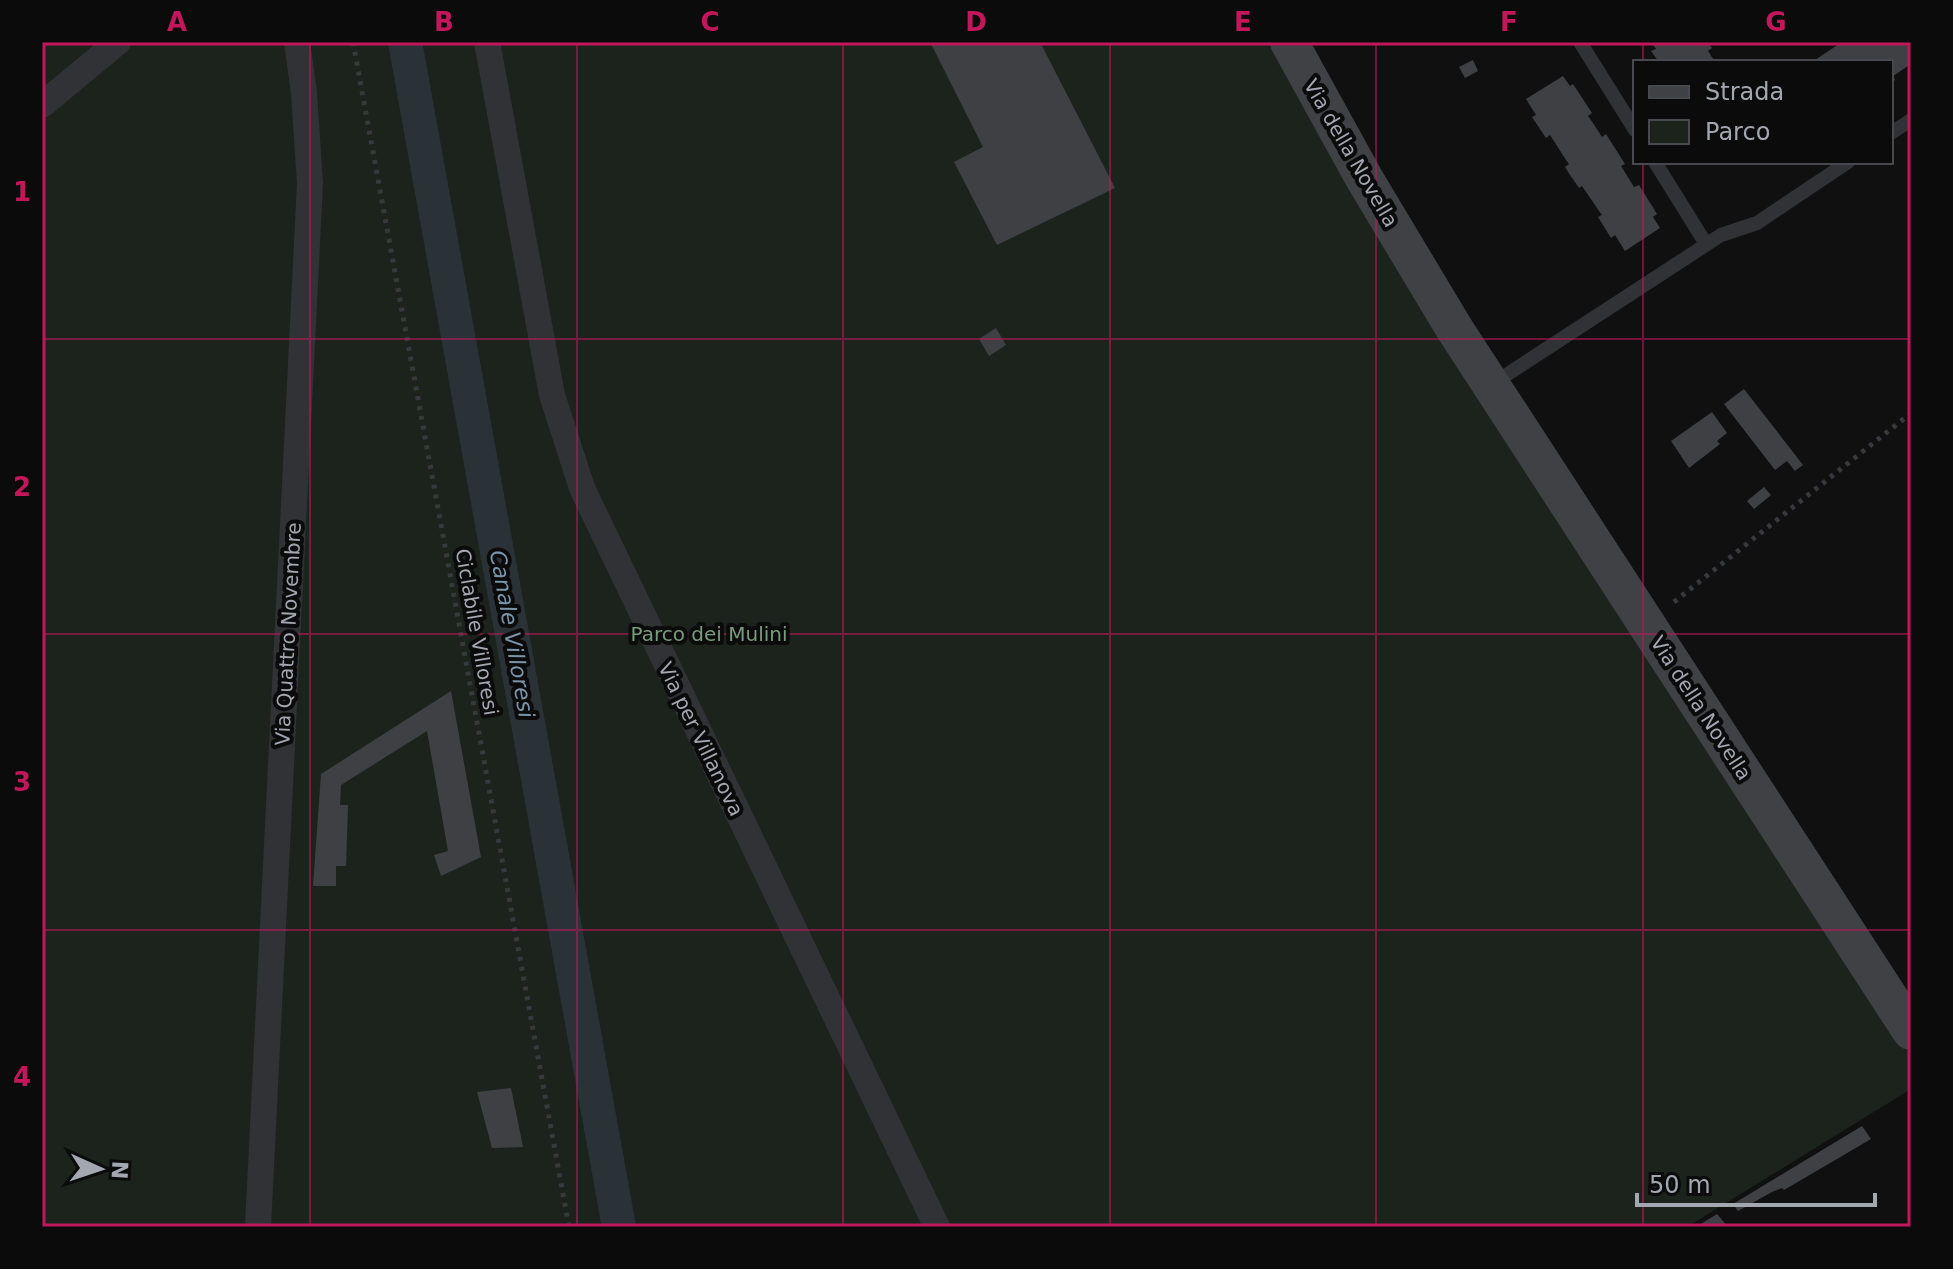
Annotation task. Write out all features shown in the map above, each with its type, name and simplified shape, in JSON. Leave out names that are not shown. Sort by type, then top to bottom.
[{"type":"street","points":[[42,105],[118,42]]},
{"type":"street","name":"Via Quattro Novembre","points":[[258,1227],[310,183],[297,42]]},
{"type":"street","name":"Via per Villanova","points":[[487,42],[546,371],[565,442],[582,488],[937,1227]]},
{"type":"street","name":"Via della Novella","points":[[1289,42],[1386,216],[1491,385],[1911,1031]]},
{"type":"lane","points":[[1580,42],[1633,127]]},
{"type":"lane","points":[[1893,132],[1911,120]]},
{"type":"lane","points":[[1656,164],[1706,244]]},
{"type":"lane","points":[[1491,385],[1706,244],[1721,235],[1757,223],[1845,164]]},
{"type":"path","name":"Ciclabile Villoresi","points":[[353,42],[569,1227]]},
{"type":"path","points":[[1646,624],[1911,413]]},
{"type":"green space","name":"Parco dei Mulini","points":[[42,42],[1276,42],[1821,919],[1911,1055],[1911,1089],[1687,1227],[42,1227]]},
{"type":"building","points":[[930,42],[1040,42],[1115,188],[997,245],[954,162],[983,147]]},
{"type":"building","points":[[1651,42],[1708,42],[1712,48],[1708,51],[1714,60],[1658,60],[1651,51],[1656,49]]},
{"type":"building","points":[[1842,42],[1853,45],[1857,42],[1911,42],[1911,64],[1893,76],[1893,60],[1815,60]]},
{"type":"building","points":[[1473,60],[1478,71],[1465,78],[1459,67]]},
{"type":"building","points":[[1563,76],[1570,86],[1573,84],[1592,113],[1588,116],[1602,137],[1606,134],[1625,164],[1621,166],[1634,187],[1639,185],[1657,214],[1653,217],[1660,228],[1625,251],[1615,235],[1611,238],[1598,217],[1602,215],[1582,186],[1579,188],[1570,175],[1565,167],[1569,164],[1550,135],[1546,138],[1532,117],[1536,115],[1526,99]]},
{"type":"building","points":[[996,328],[1006,345],[989,356],[979,339]]},
{"type":"building","points":[[1744,389],[1803,465],[1795,471],[1787,461],[1775,470],[1724,404]]},
{"type":"building","points":[[1712,412],[1727,433],[1717,441],[1720,444],[1689,468],[1671,441]]},
{"type":"building","points":[[1764,487],[1771,495],[1754,509],[1747,501]]},
{"type":"building","points":[[451,691],[481,857],[441,876],[434,855],[448,851],[427,731],[341,785],[340,805],[348,805],[346,866],[336,866],[336,886],[313,886],[321,774]]},
{"type":"building","points":[[511,1088],[523,1147],[492,1148],[477,1092]]},
{"type":"building","points":[[1862,1126],[1871,1139],[1784,1190],[1772,1192],[1738,1211],[1733,1204]]},
{"type":"building","points":[[1717,1214],[1728,1227],[1700,1227],[1699,1225]]},
{"type":"waterway","name":"Canale Villoresi","points":[[405,42],[619,1227]]}]
